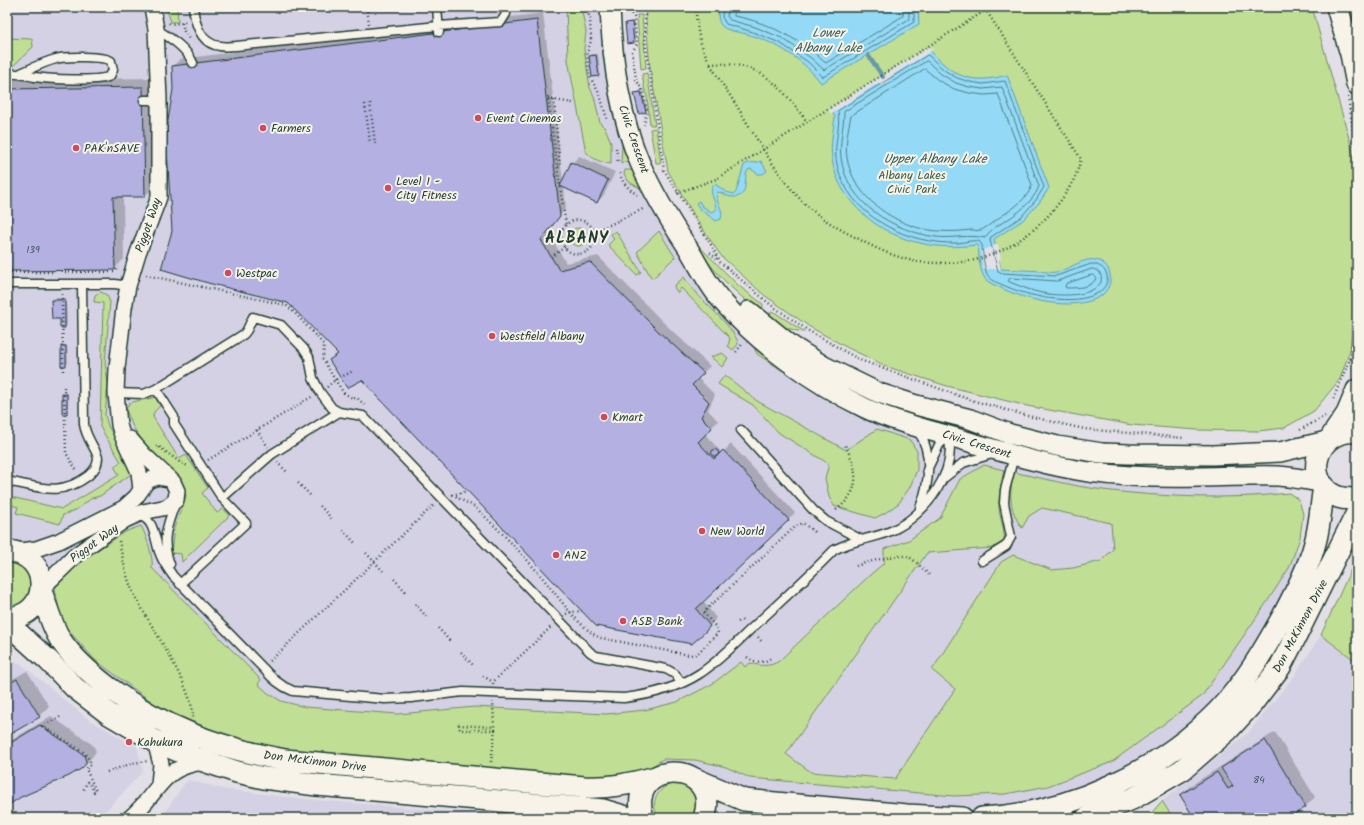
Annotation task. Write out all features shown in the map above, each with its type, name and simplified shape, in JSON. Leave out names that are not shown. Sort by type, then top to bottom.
[{"type":"main road","points":[[1337,7],[1351,54],[1357,84]]},
{"type":"main road","points":[[1329,439],[1348,414],[1357,390]]},
{"type":"main road","points":[[1329,439],[1345,431],[1357,432]]},
{"type":"main road","name":"Don McKinnon Drive","points":[[982,818],[999,817],[1046,807],[1098,791],[1125,779],[1150,765],[1195,732],[1219,710],[1256,662],[1270,640],[1299,582],[1315,545],[1320,519],[1322,484],[1317,473],[1318,456],[1321,448],[1329,439]]},
{"type":"main road","points":[[1322,484],[1330,493],[1338,497],[1346,499],[1357,498]]},
{"type":"main road","name":"Don McKinnon Drive","points":[[1087,818],[1134,798],[1182,770],[1228,730],[1242,715],[1265,688],[1280,667],[1296,638],[1357,513]]},
{"type":"main road","name":"Don McKinnon Drive","points":[[10,550],[26,556],[35,566],[41,578],[41,590],[53,625],[60,639],[70,652],[98,680],[140,709],[158,719],[190,734],[236,750],[285,760],[584,787],[604,788],[625,785],[656,778],[662,774],[675,772],[682,773],[695,779]]},
{"type":"main road","points":[[7,618],[15,618],[27,612],[36,603],[41,590]]},
{"type":"main road","name":"Don McKinnon Drive","points":[[7,623],[92,702],[127,726],[154,751],[204,762],[251,775],[290,782],[602,810],[630,818]]},
{"type":"main road","points":[[643,818],[641,805],[643,792],[650,782],[656,778]]},
{"type":"main road","points":[[695,779],[706,797],[707,810],[704,818]]},
{"type":"main road","points":[[695,779],[744,800],[907,815],[962,818]]},
{"type":"street","name":"Piggot Way","points":[[141,490],[139,472],[119,425],[116,393],[117,368],[128,286],[138,253],[159,197],[159,100],[156,29],[152,7]]},
{"type":"street","name":"Civic Crescent","points":[[610,7],[616,74],[624,115],[653,204],[700,254],[744,307],[792,346],[824,366],[879,393],[916,405],[970,419],[992,428],[1057,446],[1102,452],[1157,456],[1255,454],[1280,452],[1329,439]]},
{"type":"street","name":"Civic Crescent","points":[[700,254],[707,281],[731,310],[769,346],[799,369],[833,390],[866,408],[914,426],[1007,453],[1086,471],[1110,474],[1168,477],[1275,476],[1322,484]]},
{"type":"street","points":[[916,405],[942,423],[948,436],[961,428],[968,426],[992,428]]},
{"type":"street","name":"Piggot Way","points":[[41,590],[77,554],[116,527],[137,515],[167,507],[176,500],[177,491],[173,482],[128,438],[118,416]]},
{"type":"street","name":"Piggot Way","points":[[10,550],[48,546],[124,508],[131,503],[145,484],[154,478],[164,477],[170,479]]},
{"type":"street","points":[[154,751],[161,764],[159,784]]},
{"type":"street","points":[[137,816],[159,784],[169,775],[182,766],[204,762]]},
{"type":"lane","points":[[193,7],[197,28],[206,40],[218,46],[439,29],[501,22],[506,14],[506,7]]},
{"type":"lane","points":[[437,7],[439,29]]},
{"type":"lane","points":[[156,29],[179,44],[189,55],[192,63]]},
{"type":"lane","points":[[7,74],[21,73],[57,58],[97,57],[108,59],[111,61],[113,70],[110,76],[99,79],[35,77],[21,73]]},
{"type":"lane","points":[[144,100],[159,100]]},
{"type":"lane","points":[[7,284],[115,284],[128,286]]},
{"type":"lane","points":[[7,480],[56,490],[66,488],[82,480],[95,470],[98,459],[87,437],[84,424],[82,284]]},
{"type":"lane","points":[[116,393],[144,394],[156,389],[244,334],[253,317],[281,325],[307,353],[313,378],[320,392],[332,408],[339,412],[363,416],[590,652],[596,656],[666,669],[675,674],[680,683]]},
{"type":"lane","points":[[156,389],[174,417],[174,424],[201,468],[222,498],[246,522],[180,584]]},
{"type":"lane","points":[[222,498],[272,454],[339,412]]},
{"type":"lane","points":[[914,426],[924,441],[927,450],[927,470],[924,496],[919,511]]},
{"type":"lane","points":[[741,430],[814,511],[826,521],[860,539]]},
{"type":"lane","points":[[137,515],[150,522],[153,527],[160,554],[166,566],[180,584],[277,682],[285,688],[385,698],[411,698],[464,692],[624,698],[650,694],[697,675],[708,667],[834,550],[860,539],[883,534],[903,525],[919,511],[937,490],[944,478],[951,444],[948,436],[939,445],[927,470]]},
{"type":"lane","points":[[944,478],[963,463],[974,459],[1007,453],[1004,503],[1011,537],[1006,546],[982,561]]},
{"type":"lane","points":[[176,500],[167,525],[165,550],[172,570],[180,584]]},
{"type":"path","points":[[586,7],[590,18],[591,41],[587,53],[589,75],[600,95],[608,121]]},
{"type":"path","points":[[628,7],[628,10],[634,17],[637,44],[632,52],[636,79],[644,92],[647,110],[643,128]]},
{"type":"path","points":[[645,7],[645,40],[664,170],[713,248],[720,262]]},
{"type":"path","points":[[696,7],[696,25],[700,42],[710,64],[764,150],[804,203],[827,220],[871,246],[891,255],[914,261],[944,263],[980,259],[998,252],[1039,225],[1052,212],[1063,197],[1074,179],[1081,159],[985,8]]},
{"type":"path","points":[[594,230],[605,227],[677,192],[716,179],[764,150],[985,8],[991,7]]},
{"type":"path","points":[[176,23],[182,23]]},
{"type":"path","points":[[710,64],[726,63],[760,73],[783,91],[807,122]]},
{"type":"path","points":[[566,225],[570,222],[580,220],[590,225],[594,230],[595,235],[595,241],[592,246],[588,250],[577,254],[565,247],[562,239],[562,234],[566,225],[548,98],[573,103]]},
{"type":"path","points":[[554,100],[560,167],[557,167]]},
{"type":"path","points":[[370,103],[374,144]]},
{"type":"path","points":[[366,104],[370,144]]},
{"type":"path","points":[[616,144],[618,163]]},
{"type":"path","points":[[620,173],[621,179],[627,187],[641,198],[653,204]]},
{"type":"path","points":[[551,257],[565,247]]},
{"type":"path","points":[[700,254],[720,262],[771,305],[809,331],[860,360],[971,400],[1028,416],[1084,428],[1187,438]]},
{"type":"path","points":[[7,272],[114,272],[122,262]]},
{"type":"path","points":[[143,274],[286,305],[324,345],[323,359],[344,393],[352,398],[357,398],[368,409]]},
{"type":"path","points":[[62,293],[63,372]]},
{"type":"path","points":[[1333,401],[1350,359],[1357,310]]},
{"type":"path","points":[[1350,359],[1357,360]]},
{"type":"path","points":[[143,454],[158,446],[181,463],[201,468],[208,460],[320,392],[335,380],[353,371]]},
{"type":"path","points":[[64,387],[66,453],[82,480]]},
{"type":"path","points":[[1294,434],[1327,415]]},
{"type":"path","points":[[257,430],[268,448]]},
{"type":"path","points":[[836,510],[848,501],[854,488],[854,466],[845,445]]},
{"type":"path","points":[[276,459],[288,473]]},
{"type":"path","points":[[298,483],[311,496]]},
{"type":"path","points":[[449,489],[460,500],[475,507],[540,574],[571,612],[594,636],[689,655],[697,654],[718,633],[717,629],[706,617],[704,612],[796,526],[803,523],[814,532]]},
{"type":"path","points":[[268,663],[442,498],[468,492]]},
{"type":"path","points":[[320,506],[333,520]]},
{"type":"path","points":[[116,527],[133,592],[175,667],[185,688],[193,711],[192,723]]},
{"type":"path","points":[[343,530],[356,544]]},
{"type":"path","points":[[366,553],[383,571]]},
{"type":"path","points":[[856,566],[902,555],[910,558],[930,576]]},
{"type":"path","points":[[394,580],[406,593]]},
{"type":"path","points":[[415,604],[428,618]]},
{"type":"path","points":[[563,615],[582,610]]},
{"type":"path","points":[[738,622],[741,620],[744,622]]},
{"type":"path","points":[[483,676],[493,683],[553,624]]},
{"type":"path","points":[[438,628],[450,641]]},
{"type":"path","points":[[758,637],[762,642]]},
{"type":"path","points":[[461,652],[473,665]]},
{"type":"path","points":[[747,657],[757,662],[765,661],[772,657]]},
{"type":"path","points":[[491,766],[495,730],[460,730],[459,725],[494,727],[494,706]]},
{"type":"path","points":[[60,717],[42,726],[83,752],[90,760],[90,765],[86,769],[96,791],[94,792],[90,784],[87,782],[83,791]]},
{"type":"path","points":[[107,772],[133,763],[154,751]]},
{"type":"shaded area","points":[[7,7],[610,7],[624,115],[707,281],[833,390],[1037,461],[1275,476],[1281,542],[1310,557],[1236,689],[1125,779],[982,818],[790,805],[695,779],[604,788],[236,750],[98,680],[7,545]]},
{"type":"shaded area","points":[[1321,635],[1357,662],[1357,818],[1173,818],[1162,801],[1248,733],[1294,676]]},
{"type":"shaded area","points":[[7,659],[20,663],[88,719],[137,747],[143,771],[104,813],[94,818],[7,818]]},
{"type":"shaded area","points":[[189,780],[223,789],[306,799],[526,818],[161,818],[184,784]]},
{"type":"green space","points":[[166,7],[177,7],[178,22],[171,22]]},
{"type":"green space","points":[[566,7],[582,7],[586,32],[584,49],[590,88],[594,96],[600,123],[605,128],[611,142],[611,164],[597,160],[586,152],[568,60]]},
{"type":"green space","name":"Albany Lakes Civic Park","points":[[645,7],[1312,7],[1354,156],[1357,203],[1357,280],[1350,350],[1340,379],[1314,411],[1284,428],[1258,431],[1197,430],[1132,425],[1027,406],[947,386],[888,367],[848,348],[810,327],[764,295],[722,257],[698,222],[668,171],[650,68]]},
{"type":"green space","points":[[1345,7],[1354,7],[1357,16],[1357,50]]},
{"type":"green space","points":[[637,15],[642,15],[646,68],[641,69]]},
{"type":"green space","points":[[7,38],[32,39],[33,47],[12,67],[7,67]]},
{"type":"green space","points":[[647,73],[655,125],[650,125],[647,96],[642,74]]},
{"type":"green space","points":[[656,128],[661,163],[656,163],[650,129]]},
{"type":"green space","points":[[625,141],[632,160],[621,163],[622,145]]},
{"type":"green space","points":[[625,170],[635,172],[639,176],[643,186],[640,188],[629,182],[624,174]]},
{"type":"green space","points":[[574,228],[582,228],[587,233],[585,244],[582,246],[574,246],[569,241],[569,233]]},
{"type":"green space","points":[[616,231],[641,272],[637,275],[608,245],[614,239],[611,234]]},
{"type":"green space","points":[[659,231],[675,257],[652,279],[637,252]]},
{"type":"green space","points":[[695,243],[739,286],[763,304],[760,313],[716,272]]},
{"type":"green space","points":[[684,277],[695,292],[733,332],[738,344],[733,350],[728,346],[730,338],[681,288],[678,293],[675,289],[674,286]]},
{"type":"green space","points":[[101,292],[107,295],[110,302],[105,363],[108,384],[105,415],[108,426],[134,472],[100,496],[92,498],[76,510],[63,515],[60,524],[16,513],[18,507],[8,504],[7,506],[7,496],[62,509],[119,475],[114,466],[121,462],[100,427],[103,303],[94,302],[95,295]]},
{"type":"green space","points":[[771,312],[774,312],[805,332],[791,329],[771,320],[768,318]]},
{"type":"green space","points":[[751,341],[868,417],[865,421],[840,404],[823,397],[757,354]]},
{"type":"green space","points":[[722,353],[728,358],[722,367],[711,357]]},
{"type":"green space","points":[[725,375],[757,401],[846,450],[877,429],[910,440],[917,451],[917,470],[910,487],[899,503],[875,518],[834,506],[829,497],[825,478],[829,464],[779,433],[753,405],[718,384]]},
{"type":"green space","points":[[155,397],[160,406],[154,412],[153,417],[179,459],[186,455],[208,488],[202,493],[217,513],[223,509],[230,515],[182,562],[181,554],[171,553],[174,528],[186,496],[181,481],[144,443],[133,427],[126,410],[129,403]]},
{"type":"green space","points":[[984,465],[1004,470],[999,504],[1004,531],[1004,541],[992,548],[927,553],[786,754],[811,772],[895,779],[955,689],[932,670],[1001,562],[1013,555],[1052,570],[1073,568],[1101,561],[1113,549],[1111,523],[1042,508],[1029,516],[1022,528],[1017,521],[1012,508],[1011,488],[1013,472],[1091,488],[1148,494],[1220,497],[1289,493],[1299,500],[1303,514],[1300,538],[1289,568],[1202,696],[1112,762],[1048,786],[1005,794],[954,796],[750,778],[726,767],[695,760],[663,759],[644,772],[609,782],[462,765],[447,768],[251,746],[160,708],[95,660],[61,622],[55,588],[82,560],[127,531],[141,526],[149,547],[152,559],[152,568],[261,680],[258,684],[268,693],[281,701],[305,707],[398,714],[475,707],[606,714],[645,710],[677,702],[712,684],[741,662],[745,667],[750,663],[765,665],[779,661],[884,563],[884,549],[909,540],[940,518],[960,479]]},
{"type":"green space","points":[[1357,556],[1357,662],[1321,635]]},
{"type":"green space","points":[[7,562],[19,565],[26,571],[29,576],[31,587],[25,602],[18,606],[7,608]]},
{"type":"green space","points":[[674,783],[686,786],[694,794],[697,806],[693,818],[659,818],[654,807],[656,796],[663,788]]},
{"type":"green space","points":[[1162,801],[1173,818],[1147,818]]},
{"type":"water","name":"Lower Albany Lake","points":[[719,7],[918,7],[919,24],[821,83],[807,67],[789,53],[760,38],[723,27],[718,16]]},
{"type":"water","name":"Upper Albany Lake","points":[[929,49],[946,66],[955,72],[973,79],[994,78],[1007,75],[1049,188],[1039,203],[1023,220],[994,239],[1001,269],[1054,272],[1061,271],[1086,260],[1096,260],[1107,266],[1110,277],[1108,288],[1099,297],[1076,304],[1063,304],[1035,300],[1009,292],[986,280],[981,268],[978,245],[956,247],[927,245],[890,233],[863,214],[843,189],[836,175],[831,154],[835,117],[831,110]]},
{"type":"water","points":[[761,161],[767,171],[763,174],[758,174],[751,169],[748,170],[746,174],[745,188],[742,195],[738,197],[730,197],[717,192],[716,196],[722,212],[721,219],[716,221],[700,209],[696,203],[699,201],[702,206],[711,212],[716,210],[712,187],[715,184],[726,192],[734,194],[736,192],[744,165]]},
{"type":"pier","points":[[928,47],[933,50],[891,76],[886,84],[875,85],[831,114],[829,111],[830,108]]},
{"type":"pier","points":[[998,244],[1001,269],[983,269],[981,251]]},
{"type":"building","name":"Westfield Albany","points":[[537,20],[560,216],[541,240],[559,270],[590,262],[658,331],[704,373],[692,385],[709,402],[701,417],[712,428],[698,442],[714,459],[723,450],[789,520],[696,609],[710,626],[692,644],[596,626],[362,380],[347,388],[329,360],[338,354],[288,303],[208,283],[161,269],[172,231],[166,133],[173,89],[172,66]]},
{"type":"building","points":[[632,22],[634,43],[627,44],[625,23]]},
{"type":"building","points":[[596,55],[599,76],[592,77],[589,56]]},
{"type":"building","name":"PAK'nSAVE","points":[[143,87],[145,197],[113,197],[115,270],[7,271],[7,89]]},
{"type":"building","points":[[641,92],[646,112],[639,114],[634,93]]},
{"type":"building","points":[[571,162],[608,180],[597,203],[560,186]]},
{"type":"building","points":[[51,300],[65,300],[65,328],[60,328],[60,319],[52,319]]},
{"type":"building","points":[[61,346],[66,346],[66,366],[61,366]]},
{"type":"building","points":[[62,394],[67,394],[67,414],[62,414]]},
{"type":"building","points":[[715,450],[718,453],[715,456],[712,453]]},
{"type":"building","points":[[17,679],[40,717],[7,736],[7,685]]},
{"type":"building","points":[[40,725],[84,755],[86,764],[81,769],[69,776],[21,797],[7,806],[7,745]]},
{"type":"building","points":[[1265,740],[1306,807],[1289,818],[1194,818],[1180,795],[1217,772],[1228,789],[1233,786],[1221,768]]},
{"type":"waterway","points":[[868,55],[883,77]]},
{"type":"place","name":"Event Cinemas","points":[[478,118]]},
{"type":"place","name":"Farmers","points":[[263,128]]},
{"type":"place","name":"PAK'nSAVE","points":[[76,148]]},
{"type":"place","name":"Level 1 - City Fitness","points":[[388,188]]},
{"type":"place","name":"Westpac","points":[[228,273]]},
{"type":"place","name":"Westfield Albany","points":[[492,336]]},
{"type":"place","name":"Kmart","points":[[604,417]]},
{"type":"place","name":"New World","points":[[702,531]]},
{"type":"place","name":"ANZ","points":[[556,555]]},
{"type":"place","name":"ASB Bank","points":[[623,621]]},
{"type":"place","name":"Kahukura","points":[[129,742]]},
{"type":"district","name":"ALBANY","points":[[577,237]]}]
